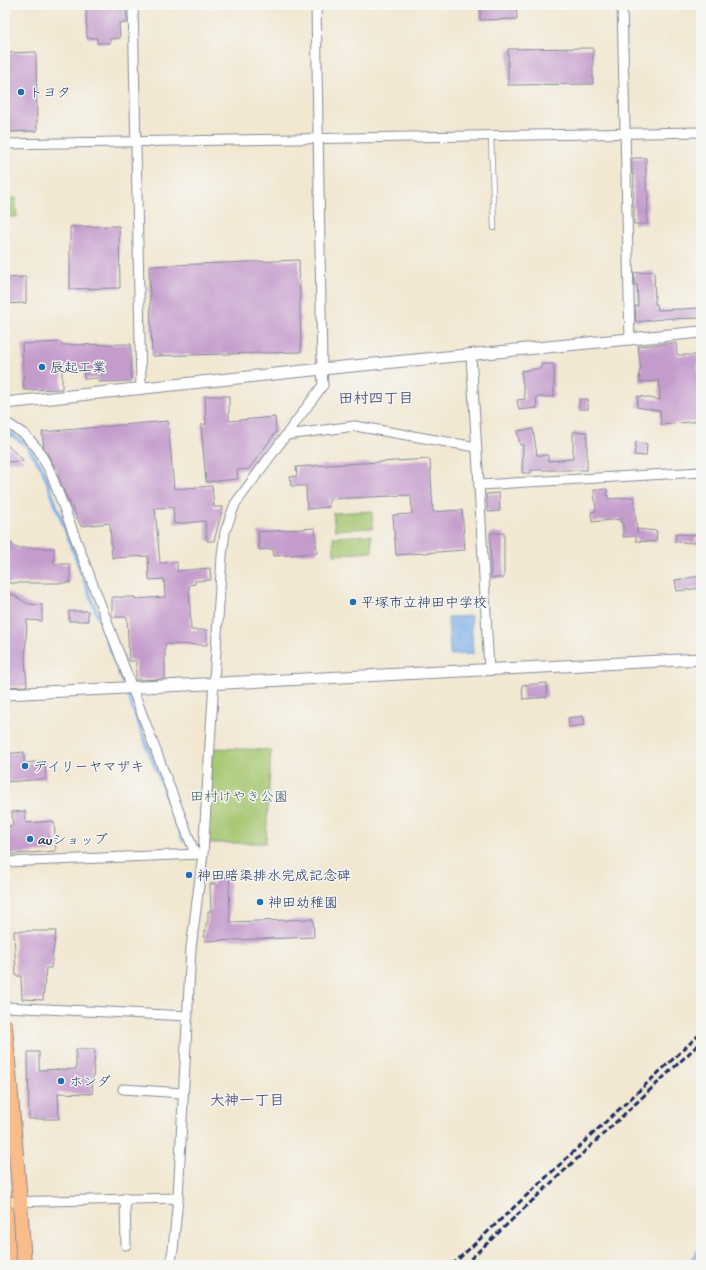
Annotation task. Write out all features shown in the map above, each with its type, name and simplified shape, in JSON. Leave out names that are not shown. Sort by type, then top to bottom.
[{"type":"highway","points":[[5,1026],[24,1265]]},
{"type":"highway","points":[[5,1201],[9,1265]]},
{"type":"street","points":[[133,5],[141,388]]},
{"type":"street","points":[[170,1265],[173,1250],[178,1198],[191,948],[214,683],[222,556],[225,532],[235,504],[323,385],[316,5]]},
{"type":"street","points":[[622,5],[630,340]]},
{"type":"street","points":[[5,144],[701,132]]},
{"type":"street","points":[[5,403],[322,369],[471,356],[701,332]]},
{"type":"street","points":[[471,356],[476,447],[480,485],[489,670]]},
{"type":"street","points":[[5,422],[24,434],[38,449],[50,471],[132,687],[199,854]]},
{"type":"street","points":[[287,435],[354,426],[476,447]]},
{"type":"street","points":[[480,485],[701,472]]},
{"type":"street","points":[[5,694],[701,659]]},
{"type":"street","points":[[5,862],[199,854]]},
{"type":"street","points":[[5,1006],[188,1016]]},
{"type":"street","points":[[123,1089],[184,1093]]},
{"type":"street","points":[[125,1198],[126,1245]]},
{"type":"street","points":[[5,1201],[178,1198]]},
{"type":"lane","points":[[491,135],[494,228]]},
{"type":"green space","points":[[16,198],[17,217],[5,217],[5,199]]},
{"type":"green space","points":[[372,511],[373,528],[335,530],[333,513]]},
{"type":"green space","points":[[371,535],[372,552],[334,555],[333,537]]},
{"type":"green space","name":"田村けやき公園","points":[[212,748],[271,750],[266,843],[206,843]]},
{"type":"water","points":[[471,616],[473,654],[450,655],[448,617]]},
{"type":"building","points":[[86,5],[126,5],[127,23],[119,23],[120,38],[110,39],[110,43],[97,43],[97,38],[87,38]]},
{"type":"building","points":[[480,5],[516,5],[517,19],[480,20]]},
{"type":"building","points":[[593,48],[593,84],[508,85],[508,49]]},
{"type":"building","name":"トヨタ","points":[[36,52],[37,131],[5,132],[5,53]]},
{"type":"building","points":[[632,158],[646,158],[646,190],[648,190],[647,224],[634,224],[634,174],[632,174]]},
{"type":"building","points":[[119,226],[120,288],[70,289],[70,227]]},
{"type":"building","points":[[299,260],[301,352],[152,356],[149,266]]},
{"type":"building","points":[[654,271],[655,304],[657,304],[658,310],[701,308],[701,318],[671,318],[636,322],[635,306],[638,306],[637,285],[635,285],[634,273]]},
{"type":"building","points":[[26,277],[26,303],[5,304],[5,278]]},
{"type":"building","points":[[61,342],[61,345],[131,344],[131,381],[98,382],[98,378],[84,379],[84,368],[62,369],[62,389],[24,390],[22,344]]},
{"type":"building","points":[[676,343],[677,355],[698,355],[698,387],[701,387],[701,421],[661,425],[660,411],[637,407],[638,396],[660,400],[659,381],[640,382],[639,371],[641,370],[638,346]]},
{"type":"building","points":[[541,364],[554,364],[554,397],[536,397],[537,408],[519,410],[517,400],[525,399],[521,371],[541,368]]},
{"type":"building","points":[[205,396],[229,396],[229,421],[275,417],[276,432],[249,469],[237,470],[238,479],[206,482],[201,425],[206,424]]},
{"type":"building","points":[[579,399],[588,399],[588,409],[579,409]]},
{"type":"building","points":[[168,421],[174,489],[212,486],[214,507],[223,507],[214,541],[207,541],[205,521],[174,524],[173,507],[155,508],[160,563],[177,562],[177,571],[210,568],[211,580],[195,581],[195,584],[189,585],[191,630],[207,630],[207,645],[165,644],[165,679],[136,680],[136,661],[129,661],[127,617],[112,617],[112,597],[135,597],[135,599],[165,597],[164,579],[149,580],[148,556],[112,558],[110,523],[81,526],[44,447],[42,432]]},
{"type":"building","points":[[533,429],[537,455],[548,455],[548,461],[573,459],[573,432],[587,432],[587,470],[531,470],[531,473],[522,473],[523,445],[520,445],[517,431]]},
{"type":"building","points":[[636,442],[647,444],[646,456],[634,455]]},
{"type":"building","points":[[5,443],[24,461],[5,462]]},
{"type":"building","points":[[430,459],[433,512],[462,510],[465,550],[396,555],[393,515],[412,514],[411,495],[329,499],[329,507],[307,509],[306,486],[291,486],[290,477],[297,476],[296,467]]},
{"type":"building","points":[[607,489],[608,499],[634,497],[637,533],[637,529],[657,531],[656,542],[636,541],[636,536],[623,537],[623,523],[621,523],[621,519],[592,522],[591,512],[596,511],[594,490]]},
{"type":"building","points":[[499,493],[500,511],[488,512],[486,494]]},
{"type":"building","points":[[315,528],[317,553],[274,556],[273,549],[259,550],[258,532]]},
{"type":"building","points":[[490,533],[504,533],[504,578],[491,578]]},
{"type":"building","points":[[676,534],[696,535],[695,543],[675,542]]},
{"type":"building","points":[[5,535],[15,548],[54,548],[54,564],[70,564],[70,583],[5,583]]},
{"type":"building","points":[[701,576],[701,588],[677,591],[675,580]]},
{"type":"building","points":[[5,590],[28,604],[42,605],[42,621],[27,620],[25,660],[27,686],[5,687]]},
{"type":"building","points":[[69,611],[88,611],[88,621],[69,621]]},
{"type":"building","points":[[547,683],[547,697],[523,699],[522,685]]},
{"type":"building","points":[[583,716],[585,725],[569,727],[568,718]]},
{"type":"building","name":"デイリーヤマザキ","points":[[24,752],[24,763],[45,761],[46,779],[5,782],[5,754]]},
{"type":"building","name":"auショップ","points":[[25,811],[26,823],[54,821],[56,851],[5,855],[5,826],[13,826],[12,812]]},
{"type":"building","points":[[214,878],[229,878],[230,922],[313,919],[314,937],[205,941],[204,932],[206,931],[206,923],[208,922],[208,911],[211,911],[210,884],[214,884]]},
{"type":"building","points":[[14,931],[56,931],[51,968],[46,968],[43,1000],[22,999],[21,976],[16,976]]},
{"type":"building","name":"ホンダ","points":[[76,1049],[95,1049],[92,1094],[58,1093],[59,1119],[29,1119],[28,1052],[39,1052],[39,1070],[76,1069]]},
{"type":"waterway","points":[[5,430],[27,446],[42,468],[183,841]]},
{"type":"waterway","points":[[688,1265],[701,1248]]},
{"type":"railway","points":[[452,1265],[701,1033]]},
{"type":"railway","points":[[464,1265],[701,1042]]},
{"type":"place","name":"トヨタ","points":[[21,92]]},
{"type":"place","name":"辰起工業","points":[[42,367]]},
{"type":"place","name":"平塚市立神田中学校","points":[[353,602]]},
{"type":"place","name":"デイリーヤマザキ","points":[[25,766]]},
{"type":"place","name":"auショップ","points":[[30,839]]},
{"type":"place","name":"神田暗渠排水完成記念碑","points":[[189,875]]},
{"type":"place","name":"神田幼稚園","points":[[260,902]]},
{"type":"place","name":"ホンダ","points":[[61,1081]]},
{"type":"district","name":"田村四丁目","points":[[376,398]]},
{"type":"district","name":"大神一丁目","points":[[247,1100]]}]
